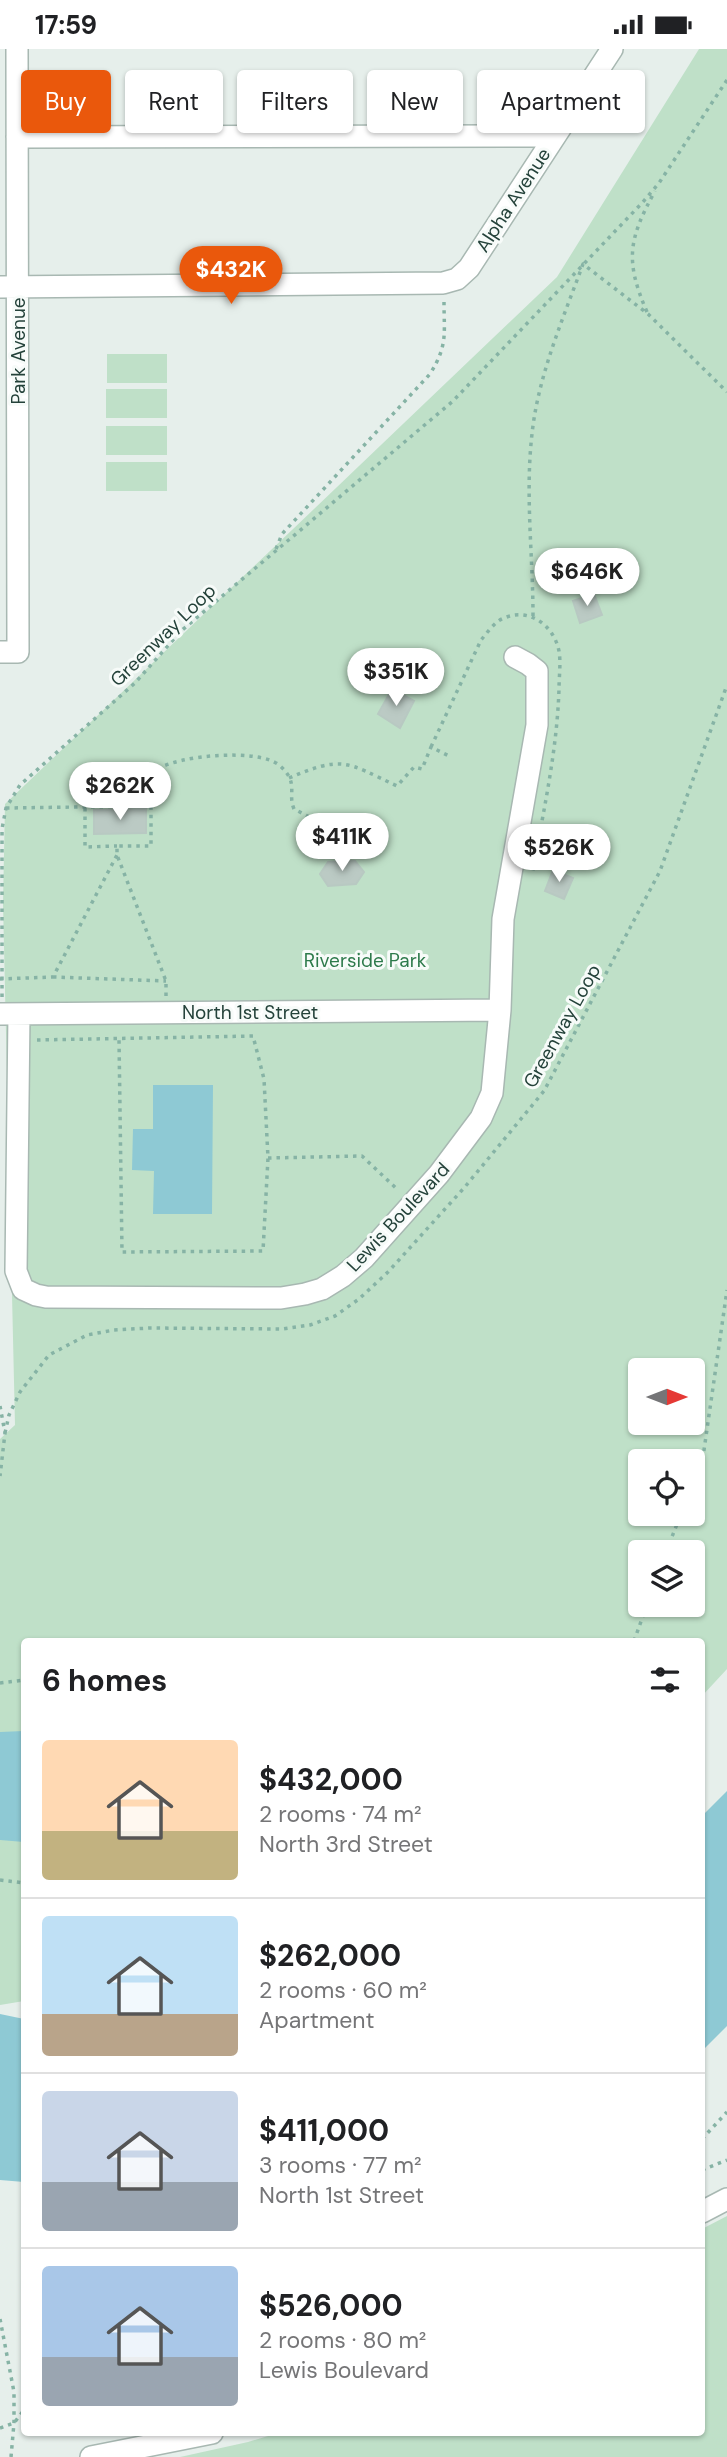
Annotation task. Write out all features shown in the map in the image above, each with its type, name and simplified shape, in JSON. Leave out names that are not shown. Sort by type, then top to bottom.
[{"type":"street","name":"Park Avenue","points":[[9,652],[9,287],[17,137],[17,49]]},
{"type":"street","name":"Alpha Avenue","points":[[450,281],[469,268],[612,49]]},
{"type":"street","points":[[17,137],[555,136]]},
{"type":"street","points":[[9,287],[450,281]]},
{"type":"street","name":"Lewis Boulevard","points":[[18,1040],[16,1271],[23,1289],[46,1297],[281,1298],[322,1289],[343,1276],[381,1240],[439,1174],[481,1118],[492,1093],[500,1010],[503,919],[537,725],[537,671],[515,657]]},
{"type":"street","name":"North 1st Street","points":[[7,1014],[500,1010]]},
{"type":"street","points":[[7,1014],[18,1040]]},
{"type":"street","points":[[705,2210],[727,2199]]},
{"type":"street","points":[[91,2457],[197,2436]]},
{"type":"path","name":"Greenway Loop","points":[[7,1014],[1,979],[1,865],[6,809],[20,785],[135,683],[181,631],[453,401],[659,183],[727,80]]},
{"type":"path","points":[[648,314],[636,286],[631,264],[634,238],[642,213],[659,183]]},
{"type":"path","points":[[533,617],[530,469],[532,433],[540,389],[583,264],[648,314],[727,392]]},
{"type":"path","points":[[275,551],[282,534],[430,374],[442,356],[450,281]]},
{"type":"path","name":"Greenway Loop","points":[[0,1476],[9,1415],[20,1392],[49,1355],[87,1335],[114,1330],[282,1329],[310,1325],[335,1316],[359,1299],[387,1272],[464,1188],[544,1091],[660,871],[727,685]]},
{"type":"path","points":[[289,778],[312,768],[336,763],[354,765],[397,786],[414,767],[422,769],[432,747],[449,756]]},
{"type":"path","points":[[85,808],[85,847],[151,846],[150,806],[153,776],[162,766],[218,756],[267,758],[280,766],[289,778],[294,790],[291,802],[294,809],[342,834],[338,860]]},
{"type":"path","points":[[6,809],[150,806]]},
{"type":"path","points":[[117,846],[117,855],[166,981],[167,1012]]},
{"type":"path","points":[[53,977],[117,855]]},
{"type":"path","points":[[1,979],[53,977],[166,981]]},
{"type":"path","points":[[18,1040],[253,1036],[264,1079],[268,1158],[262,1251],[122,1252],[119,1039]]},
{"type":"path","points":[[268,1158],[362,1156],[399,1190],[390,1199]]},
{"type":"path","points":[[704,1449],[727,1290]]},
{"type":"path","name":"Greenway Loop","points":[[0,1406],[5,1433]]},
{"type":"path","points":[[635,1638],[643,1617]]},
{"type":"path","points":[[0,1683],[21,1680]]},
{"type":"path","points":[[0,1879],[21,1882]]},
{"type":"path","points":[[705,2136],[727,2112]]},
{"type":"path","points":[[705,2169],[727,2160]]},
{"type":"path","points":[[0,2319],[14,2392],[11,2457]]},
{"type":"path","points":[[0,2428],[14,2423],[21,2414]]},
{"type":"green space","name":"Riverside Park","points":[[699,49],[727,49],[727,1669],[705,1693],[705,1638],[21,1638],[21,2002],[0,2005],[0,1439],[15,1425],[3,903],[5,804],[557,277]]},
{"type":"green space","points":[[107,354],[167,354],[167,383],[107,383]]},
{"type":"green space","points":[[106,389],[167,389],[167,418],[106,418]]},
{"type":"green space","points":[[106,426],[167,426],[167,455],[106,455]]},
{"type":"green space","points":[[106,462],[167,462],[167,491],[106,491]]},
{"type":"green space","points":[[727,2216],[727,2457],[180,2457],[268,2436],[705,2436],[705,2227]]},
{"type":"water","points":[[153,1085],[213,1085],[212,1214],[153,1214],[154,1171],[132,1170],[133,1129],[153,1129]]},
{"type":"water","points":[[21,1731],[21,1842],[0,1840],[0,1732]]},
{"type":"water","points":[[727,1791],[727,2026],[705,2048],[705,1813]]},
{"type":"water","points":[[0,2014],[21,2018],[21,2182],[0,2180]]},
{"type":"building","points":[[594,594],[602,615],[580,623],[573,601]]},
{"type":"building","points":[[392,689],[414,701],[400,728],[378,714]]},
{"type":"building","points":[[146,809],[146,833],[94,834],[94,810]]},
{"type":"building","points":[[355,861],[364,872],[356,884],[328,886],[320,874],[328,862]]},
{"type":"building","points":[[553,870],[573,878],[564,899],[545,891]]}]
